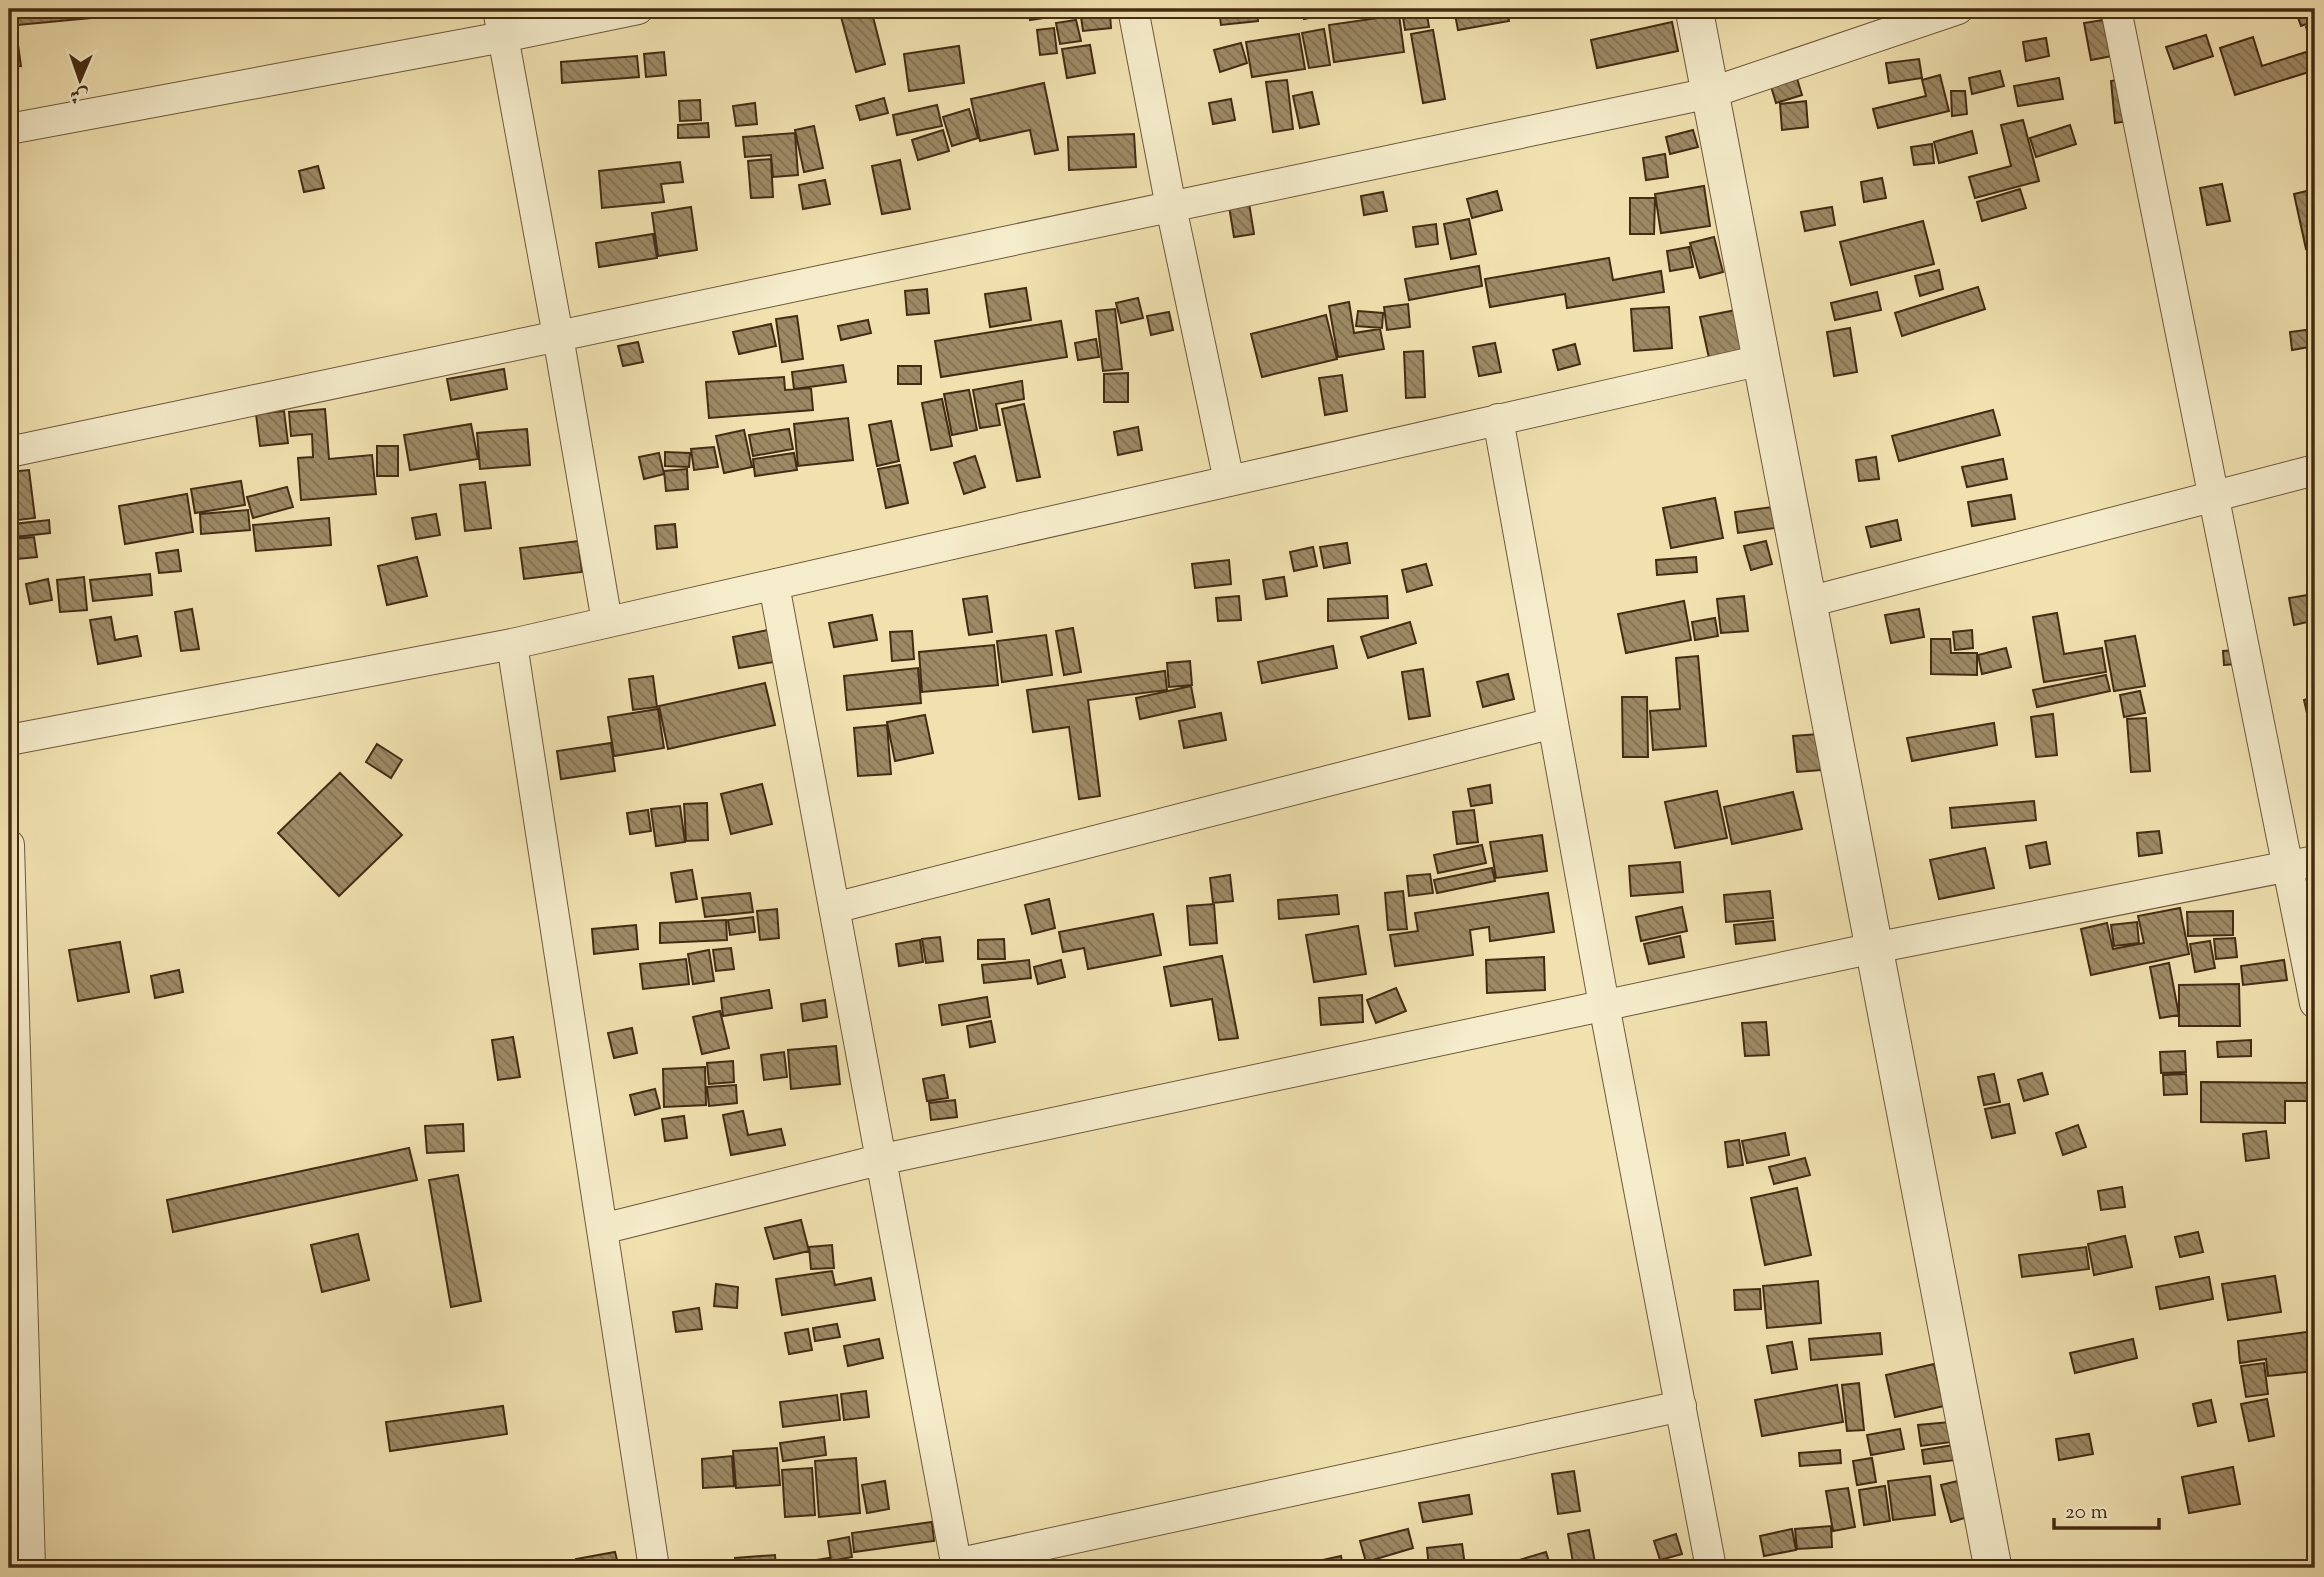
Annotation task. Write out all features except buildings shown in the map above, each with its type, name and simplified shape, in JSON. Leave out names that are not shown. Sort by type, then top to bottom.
[{"type":"street","points":[[9,129],[501,23],[638,9]]},
{"type":"street","points":[[1133,9],[1171,207],[1229,481]]},
{"type":"street","points":[[1694,9],[1993,1568]]},
{"type":"street","points":[[9,452],[1710,93],[1958,9]]},
{"type":"street","points":[[2116,9],[2213,497],[2302,864],[2315,1003]]},
{"type":"street","points":[[501,23],[607,622]]},
{"type":"street","points":[[9,740],[512,644],[1762,360]]},
{"type":"street","points":[[1498,419],[1604,1005],[1711,1568]]},
{"type":"street","points":[[1808,602],[2315,470]]},
{"type":"street","points":[[774,584],[879,1160],[957,1566],[1681,1406]]},
{"type":"street","points":[[512,644],[654,1568]]},
{"type":"street","points":[[834,908],[1553,723]]},
{"type":"street","points":[[9,845],[30,1568]]},
{"type":"street","points":[[602,1229],[879,1160],[1874,948],[2302,864]]}]
